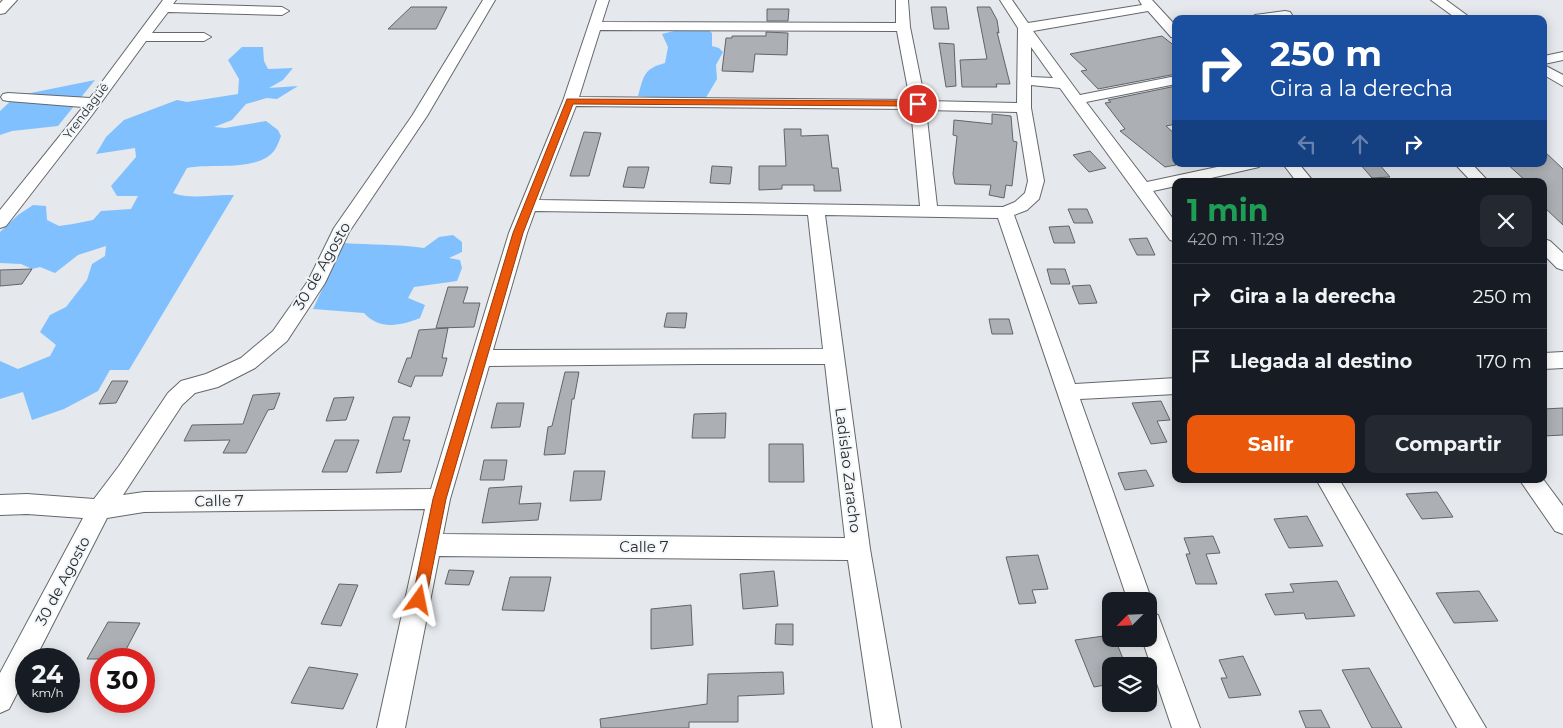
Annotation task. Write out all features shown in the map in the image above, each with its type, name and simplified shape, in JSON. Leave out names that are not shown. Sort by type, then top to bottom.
[{"type":"street","points":[[0,10],[11,0]]},
{"type":"street","name":"30 de Agosto","points":[[0,700],[100,509],[127,473],[175,399],[188,387],[211,381],[248,362],[280,336],[316,283],[340,232],[420,116],[489,0]]},
{"type":"street","points":[[391,728],[431,545],[439,499],[518,233],[570,101],[603,0]]},
{"type":"street","points":[[902,0],[903,27],[918,104],[929,212]]},
{"type":"street","points":[[1006,0],[1064,84],[1144,188],[1172,230]]},
{"type":"street","points":[[1437,0],[1460,15]]},
{"type":"street","points":[[1024,28],[1148,3],[1172,28]]},
{"type":"street","points":[[167,4],[282,11]]},
{"type":"street","name":"Yrendagüé","points":[[0,222],[167,4]]},
{"type":"street","points":[[596,26],[903,27]]},
{"type":"street","points":[[529,205],[1005,213],[1021,206],[1033,195],[1036,181],[1024,108],[1024,28]]},
{"type":"street","points":[[142,37],[204,37]]},
{"type":"street","points":[[1547,59],[1563,56]]},
{"type":"street","points":[[1547,71],[1563,82]]},
{"type":"street","points":[[1023,81],[1064,84]]},
{"type":"street","points":[[1076,100],[1172,81]]},
{"type":"street","points":[[8,97],[93,103]]},
{"type":"street","points":[[570,101],[918,104],[1024,108]]},
{"type":"street","points":[[1189,178],[1239,167]]},
{"type":"street","points":[[1293,167],[1303,178]]},
{"type":"street","points":[[1466,167],[1477,178]]},
{"type":"street","points":[[1144,188],[1172,182]]},
{"type":"street","name":"Ladislao Zaracho","points":[[816,211],[858,549],[887,728]]},
{"type":"street","points":[[1005,213],[1137,592]]},
{"type":"street","points":[[1547,248],[1563,264]]},
{"type":"street","points":[[481,358],[834,357]]},
{"type":"street","points":[[1547,361],[1563,360]]},
{"type":"street","points":[[1068,392],[1172,386]]},
{"type":"street","points":[[1329,483],[1472,728]]},
{"type":"street","points":[[1533,483],[1563,524]]},
{"type":"street","name":"Calle 7","points":[[0,505],[27,504],[100,509],[144,502],[439,499]]},
{"type":"street","name":"Calle 7","points":[[431,545],[858,549]]},
{"type":"street","points":[[1158,648],[1186,728]]},
{"type":"shaded area","points":[[686,28],[707,29],[712,33],[712,46],[719,48],[723,52],[716,65],[717,79],[704,101],[638,96],[648,71],[665,63],[668,47],[662,34]]},
{"type":"shaded area","points":[[242,47],[263,47],[264,61],[268,69],[293,68],[283,80],[269,88],[298,86],[277,99],[267,98],[246,104],[232,120],[214,127],[225,128],[266,121],[278,130],[281,136],[276,148],[266,158],[257,162],[233,166],[187,168],[173,193],[188,196],[234,195],[129,370],[110,370],[98,391],[64,409],[32,420],[23,392],[0,399],[0,361],[18,369],[50,356],[56,345],[40,332],[50,315],[66,307],[87,280],[92,264],[105,256],[106,246],[78,255],[55,273],[40,267],[32,269],[21,264],[0,263],[0,232],[18,215],[33,205],[46,206],[47,220],[59,226],[93,220],[101,211],[131,209],[138,196],[117,196],[111,186],[136,157],[135,148],[96,154],[106,137],[124,120],[177,100],[187,102],[238,94],[239,79],[228,60]]},
{"type":"shaded area","points":[[95,80],[58,126],[12,131],[0,135],[0,111],[16,96]]},
{"type":"shaded area","points":[[453,235],[462,242],[462,252],[449,258],[460,260],[462,268],[457,281],[414,287],[408,298],[425,305],[420,318],[390,325],[376,322],[364,313],[313,309],[344,243],[424,248],[439,237]]},
{"type":"building","points":[[411,7],[447,7],[436,29],[388,29]]},
{"type":"building","points":[[931,7],[946,7],[949,29],[934,29]]},
{"type":"building","points":[[977,7],[990,7],[997,20],[999,33],[997,32],[1010,84],[996,84],[997,87],[962,87],[960,60],[987,59]]},
{"type":"building","points":[[767,9],[789,9],[788,21],[767,21]]},
{"type":"building","points":[[766,32],[788,33],[787,55],[755,54],[753,72],[722,71],[726,38],[732,38],[732,36],[766,36]]},
{"type":"building","points":[[1162,36],[1172,44],[1172,75],[1098,89],[1081,71],[1087,70],[1070,54]]},
{"type":"building","points":[[939,43],[954,44],[956,86],[946,87]]},
{"type":"building","points":[[1172,87],[1172,125],[1166,126],[1172,131],[1172,166],[1165,167],[1120,131],[1125,129],[1105,103],[1111,102],[1108,100]]},
{"type":"building","points":[[992,114],[1011,116],[1013,141],[1017,142],[1012,186],[1006,185],[1004,198],[989,195],[991,185],[955,184],[953,174],[957,136],[953,135],[954,120],[992,124]]},
{"type":"building","points":[[784,129],[801,129],[801,136],[828,135],[832,168],[838,168],[841,191],[814,191],[814,185],[782,185],[782,189],[759,190],[759,166],[786,166]]},
{"type":"building","points":[[584,132],[601,133],[589,176],[570,176]]},
{"type":"building","points":[[1090,151],[1106,168],[1089,172],[1073,155]]},
{"type":"building","points":[[1547,154],[1563,169],[1563,225],[1547,210],[1547,178],[1523,178],[1510,167],[1547,167]]},
{"type":"building","points":[[712,166],[732,167],[730,184],[710,183]]},
{"type":"building","points":[[628,167],[649,167],[644,188],[623,187]]},
{"type":"building","points":[[1363,167],[1382,167],[1390,177],[1372,178]]},
{"type":"building","points":[[1068,209],[1087,209],[1093,223],[1074,223]]},
{"type":"building","points":[[1069,226],[1075,243],[1054,243],[1049,227]]},
{"type":"building","points":[[1147,238],[1155,255],[1137,255],[1129,239]]},
{"type":"building","points":[[32,269],[22,284],[0,286],[0,270]]},
{"type":"building","points":[[1047,269],[1065,269],[1070,284],[1051,284]]},
{"type":"building","points":[[1090,285],[1097,303],[1079,304],[1072,286]]},
{"type":"building","points":[[448,287],[468,287],[463,303],[480,303],[474,327],[436,328]]},
{"type":"building","points":[[667,313],[687,313],[685,328],[664,327]]},
{"type":"building","points":[[989,319],[1009,319],[1013,334],[992,334]]},
{"type":"building","points":[[448,328],[442,358],[447,358],[442,376],[415,376],[411,387],[398,382],[407,358],[411,358],[419,330]]},
{"type":"building","points":[[565,372],[579,372],[574,399],[572,399],[565,454],[544,455],[548,427],[552,426]]},
{"type":"building","points":[[112,381],[128,381],[116,403],[99,404]]},
{"type":"building","points":[[280,393],[274,409],[268,410],[246,453],[223,453],[230,440],[184,441],[192,425],[243,424],[253,395]]},
{"type":"building","points":[[354,397],[346,420],[326,421],[334,398]]},
{"type":"building","points":[[1161,401],[1170,420],[1157,421],[1167,442],[1151,444],[1132,403]]},
{"type":"building","points":[[497,403],[524,403],[520,427],[491,428]]},
{"type":"building","points":[[1563,408],[1563,435],[1547,436],[1547,409]]},
{"type":"building","points":[[726,413],[725,438],[692,438],[694,414]]},
{"type":"building","points":[[393,417],[410,417],[403,440],[410,440],[401,472],[376,473]]},
{"type":"building","points":[[335,440],[359,440],[347,472],[322,472]]},
{"type":"building","points":[[769,444],[803,444],[804,482],[769,482]]},
{"type":"building","points":[[484,460],[507,460],[504,480],[480,480]]},
{"type":"building","points":[[1146,470],[1154,486],[1125,490],[1118,473]]},
{"type":"building","points":[[574,471],[605,471],[601,500],[570,501]]},
{"type":"building","points":[[522,486],[519,504],[541,503],[538,520],[482,523],[489,488]]},
{"type":"building","points":[[1437,492],[1453,517],[1422,519],[1406,494]]},
{"type":"building","points":[[1307,516],[1323,546],[1289,548],[1274,519]]},
{"type":"building","points":[[1213,536],[1220,553],[1206,554],[1217,584],[1196,584],[1186,554],[1190,554],[1184,538]]},
{"type":"building","points":[[1038,555],[1048,589],[1032,590],[1036,603],[1019,604],[1006,557]]},
{"type":"building","points":[[449,570],[474,571],[469,585],[445,584]]},
{"type":"building","points":[[774,571],[778,606],[743,609],[740,574]]},
{"type":"building","points":[[510,577],[551,577],[544,611],[502,610]]},
{"type":"building","points":[[1337,581],[1355,616],[1306,619],[1304,613],[1275,615],[1265,594],[1294,592],[1290,584]]},
{"type":"building","points":[[339,584],[358,585],[341,626],[321,624]]},
{"type":"building","points":[[1479,591],[1498,621],[1454,623],[1436,593]]},
{"type":"building","points":[[691,605],[693,645],[651,649],[651,609]]},
{"type":"building","points":[[108,622],[140,623],[127,648],[93,648]]},
{"type":"building","points":[[776,624],[793,624],[793,645],[775,644]]},
{"type":"building","points":[[1102,636],[1102,648],[1119,648],[1122,657],[1102,657],[1102,686],[1094,687],[1075,640]]},
{"type":"building","points":[[1243,656],[1261,695],[1229,698],[1221,678],[1227,678],[1219,660]]},
{"type":"building","points":[[309,667],[358,674],[343,709],[291,703]]},
{"type":"building","points":[[1369,668],[1402,728],[1372,728],[1342,670]]},
{"type":"building","points":[[783,672],[784,694],[738,696],[738,722],[689,722],[689,728],[601,728],[600,719],[707,704],[708,674]]},
{"type":"building","points":[[1321,710],[1330,728],[1306,728],[1299,711]]},
{"type":"route","points":[[419,600],[439,499],[518,233],[570,101],[732,104],[918,104]]}]
